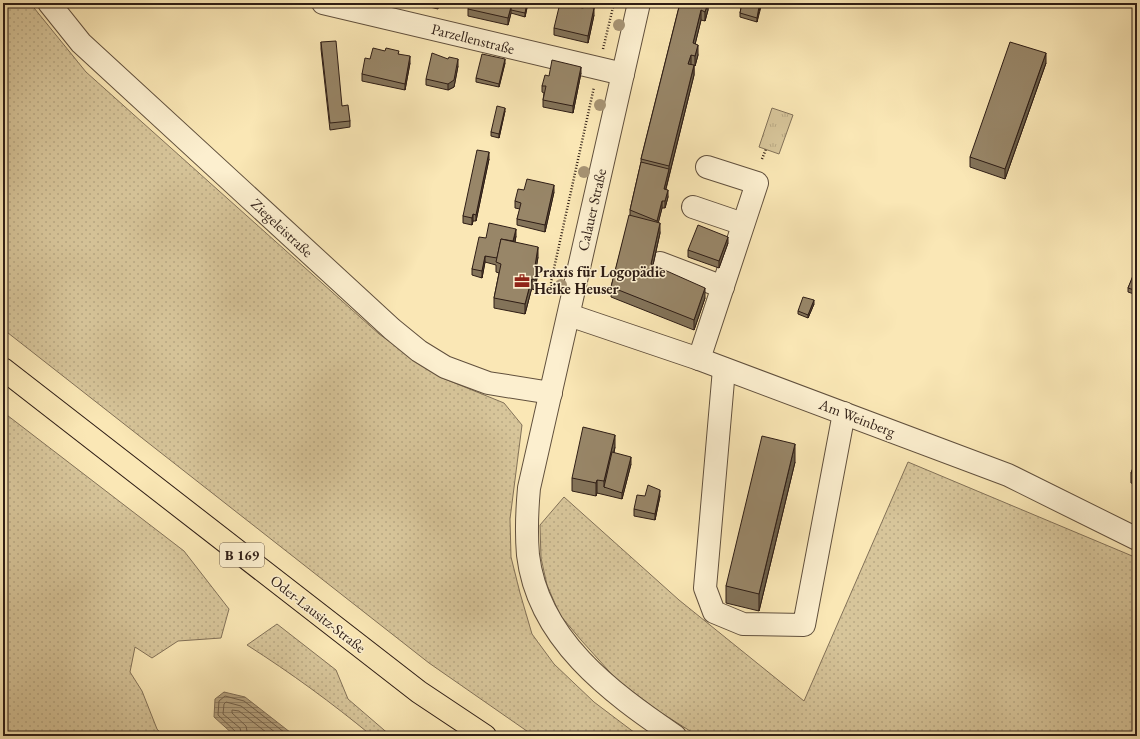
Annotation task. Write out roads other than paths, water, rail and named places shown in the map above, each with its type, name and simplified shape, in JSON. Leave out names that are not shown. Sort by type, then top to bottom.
[{"type":"highway","name":"Oder-Lausitz-Straße","points":[[3,369],[419,692],[485,736]]},
{"type":"street","name":"Ziegeleistraße","points":[[49,3],[81,43],[392,329],[419,351],[445,367],[488,383],[551,393]]},
{"type":"street","name":"Parzellenstraße","points":[[323,3],[623,74]]},
{"type":"street","name":"Calauer Straße","points":[[639,3],[530,488],[526,518],[528,556],[535,584],[549,620],[567,646],[603,682],[641,713],[675,736]]},
{"type":"street","points":[[699,359],[757,183],[707,167]]},
{"type":"street","points":[[693,207],[743,224]]},
{"type":"street","points":[[660,264],[723,287]]},
{"type":"street","name":"Am Weinberg","points":[[569,315],[699,359],[1008,475],[1137,540]]},
{"type":"street","points":[[724,369],[704,588],[714,612],[743,624],[804,625],[844,413]]},
{"type":"water","points":[[224,692],[245,697],[295,736],[235,736],[214,717],[215,699]]},
{"type":"place","name":"Praxis für Logopädie Heike Heuser","points":[[522,281]]}]
